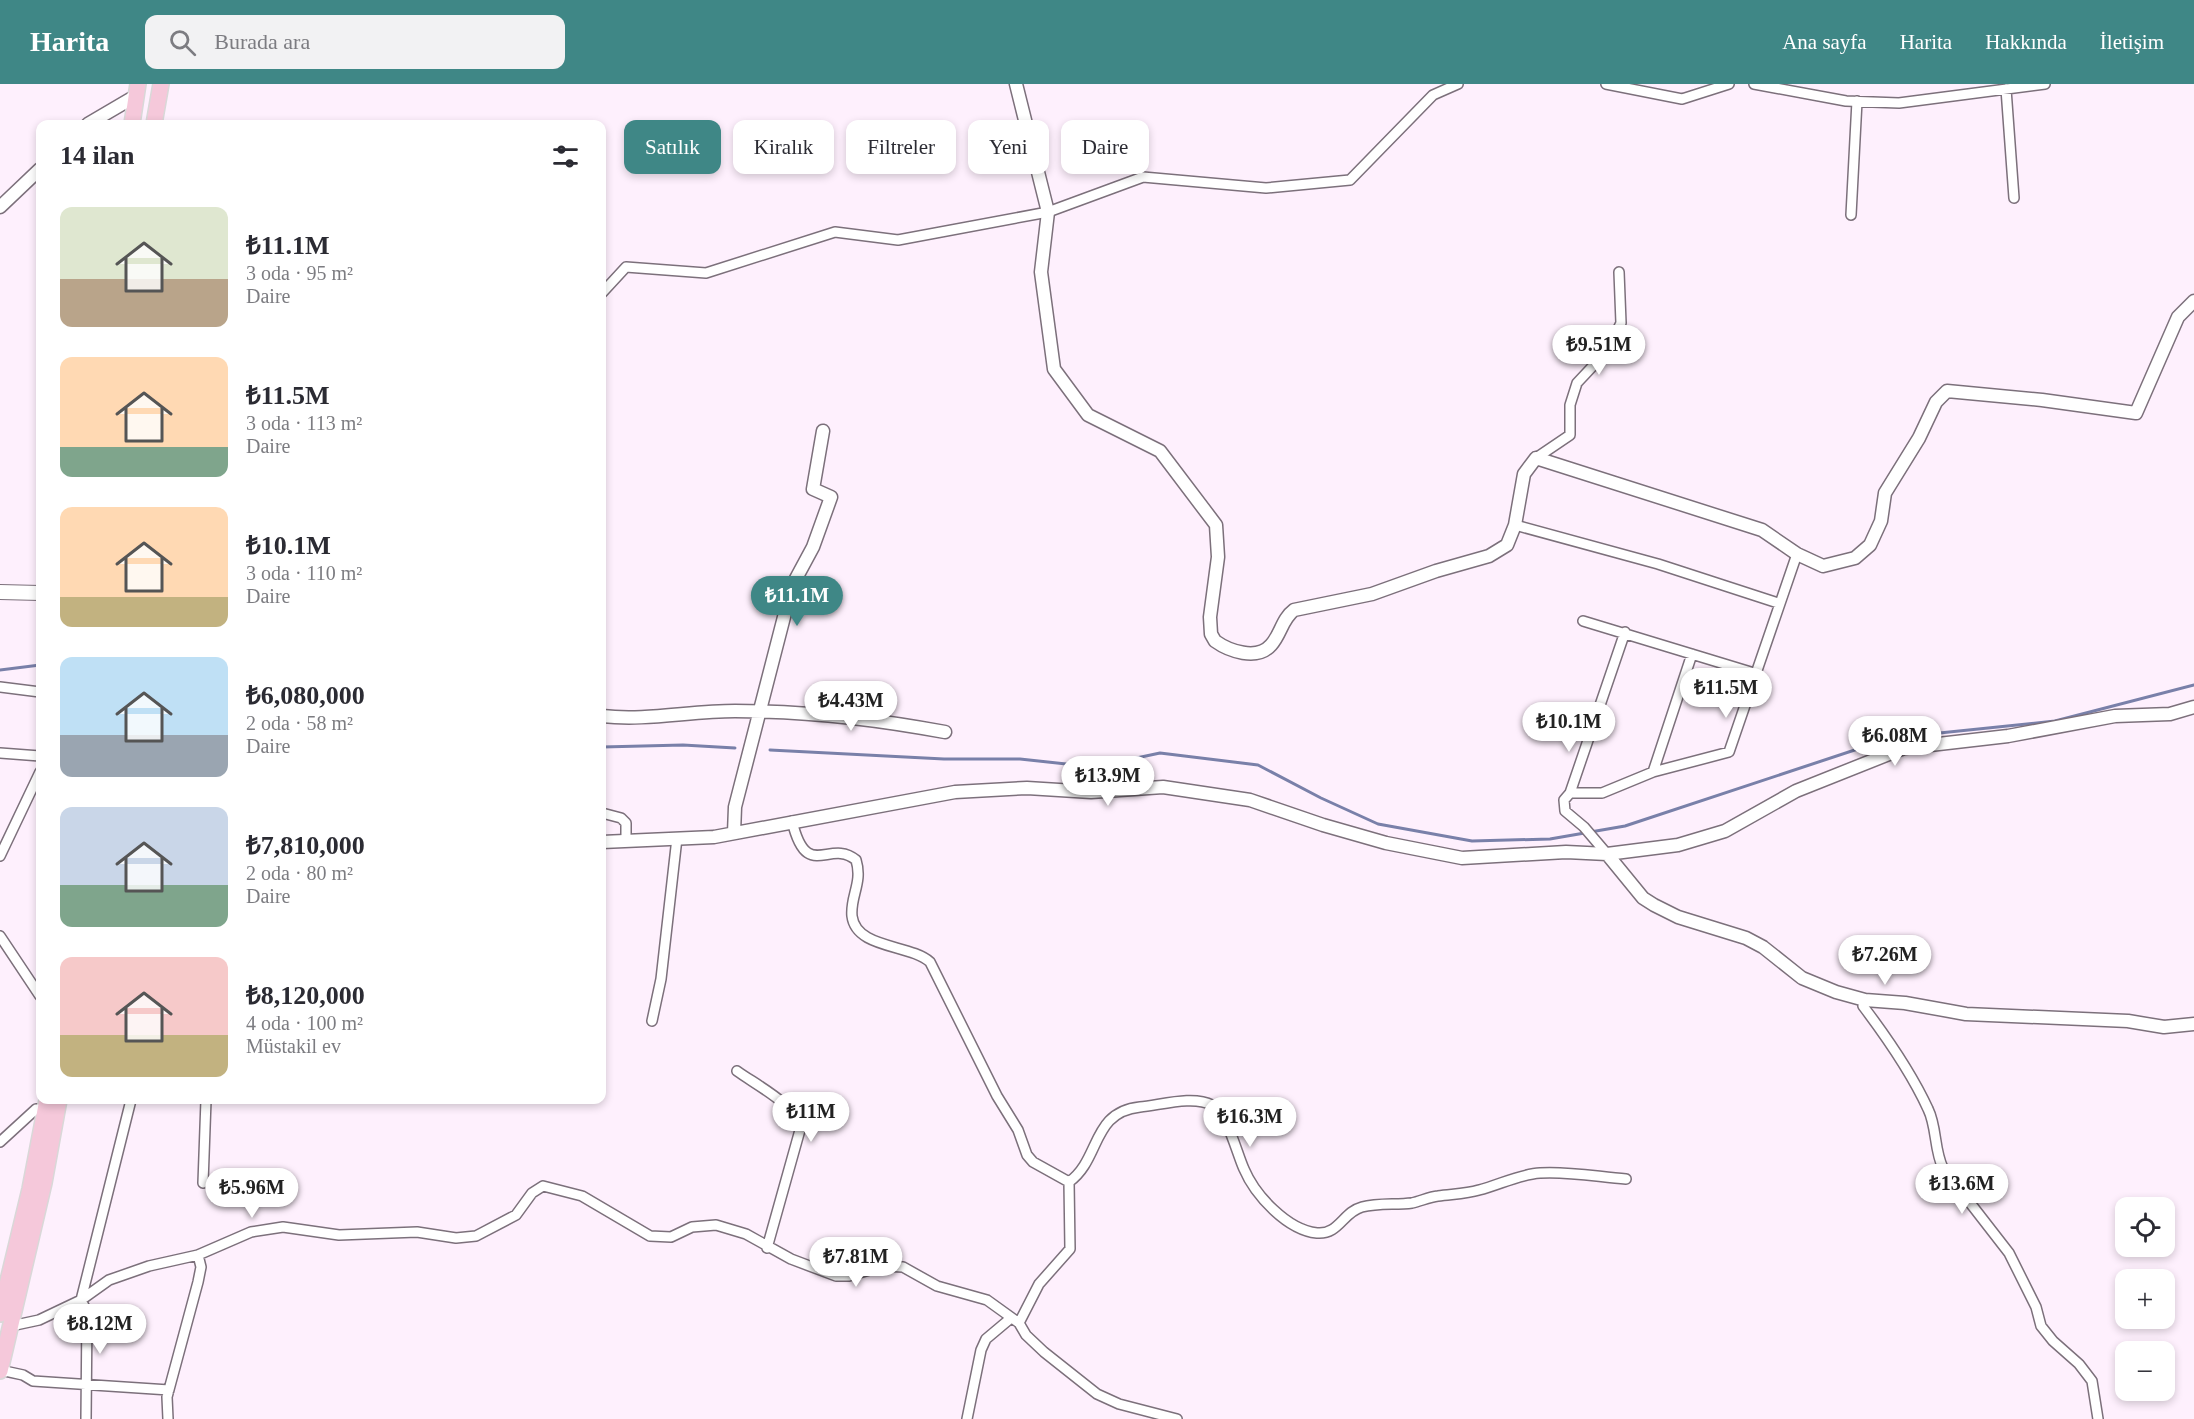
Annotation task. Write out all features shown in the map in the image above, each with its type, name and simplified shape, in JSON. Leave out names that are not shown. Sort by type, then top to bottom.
[{"type":"main road","points":[[155,120],[161,84]]},
{"type":"main road","points":[[132,120],[136,91]]},
{"type":"main road","points":[[0,592],[36,593]]},
{"type":"main road","points":[[0,1371],[58,1104]]},
{"type":"main road","points":[[0,1314],[46,1105]]},
{"type":"street","points":[[1016,84],[1048,212],[1041,272],[1054,369],[1088,415],[1160,451],[1216,525],[1218,557],[1210,617],[1211,634],[1215,641],[1238,651],[1262,652],[1271,646],[1286,616],[1294,610],[1372,594],[1436,571],[1489,556],[1507,545],[1515,525],[1524,474],[1536,458],[1570,435],[1570,405],[1576,383],[1607,351],[1621,323],[1619,273]]},
{"type":"street","points":[[606,289],[626,267],[706,273],[835,232],[898,240],[1048,212],[1143,177],[1266,188],[1350,180],[1433,95],[1458,84]]},
{"type":"street","points":[[1606,84],[1683,99],[1729,84]]},
{"type":"street","points":[[1754,84],[1857,101],[1899,103],[2045,84]]},
{"type":"street","points":[[2006,89],[2014,198]]},
{"type":"street","points":[[94,120],[136,91]]},
{"type":"street","points":[[1851,215],[1857,101]]},
{"type":"street","points":[[0,207],[36,173]]},
{"type":"street","points":[[1536,458],[1762,530],[1797,554],[1823,566],[1855,558],[1870,545],[1881,521],[1885,493],[1919,438],[1936,402],[1947,391],[2042,400],[2136,413],[2178,317],[2194,301]]},
{"type":"street","points":[[734,833],[735,807],[792,586],[813,547],[831,497],[813,489],[823,431]]},
{"type":"street","points":[[1515,525],[1658,564],[1778,603]]},
{"type":"street","points":[[1570,792],[1602,793],[1653,772],[1729,752],[1778,603],[1797,554]]},
{"type":"street","points":[[1583,621],[1754,673]]},
{"type":"street","points":[[1625,632],[1570,792],[1564,800],[1565,811],[1584,826],[1643,898],[1678,917],[1746,938],[1763,947],[1802,978],[1836,992],[1865,1000],[1905,1003],[1966,1014],[2127,1021],[2164,1027],[2194,1024]]},
{"type":"street","points":[[1653,772],[1692,654]]},
{"type":"street","points":[[0,687],[36,692]]},
{"type":"street","points":[[606,842],[734,833],[955,792],[1027,788],[1091,792],[1163,787],[1250,800],[1323,825],[1386,843],[1462,858],[1566,852],[1606,854],[1678,845],[1725,831],[1796,791],[1904,748],[2008,736],[2115,716],[2170,714],[2194,707]]},
{"type":"street","points":[[606,716],[628,718],[736,711],[863,718],[945,732]]},
{"type":"street","points":[[0,753],[36,756]]},
{"type":"street","points":[[0,856],[36,780]]},
{"type":"street","points":[[606,814],[621,818],[626,823],[626,839]]},
{"type":"street","points":[[792,821],[797,840],[809,855],[816,857],[844,854],[856,860],[860,872],[852,914],[854,923],[873,940],[913,951],[930,962],[997,1096],[1018,1130],[1027,1155],[1033,1162],[1069,1182]]},
{"type":"street","points":[[652,1021],[661,979],[677,838]]},
{"type":"street","points":[[0,936],[36,990]]},
{"type":"street","points":[[1865,1000],[1863,1006],[1889,1039],[1930,1111],[1938,1158],[1943,1168],[2009,1253],[2036,1307],[2041,1326],[2092,1380],[2095,1413],[2098,1419]]},
{"type":"street","points":[[736,1071],[792,1110],[800,1119],[800,1130],[767,1248]]},
{"type":"street","points":[[968,1419],[981,1350],[986,1339],[1015,1321],[1039,1284],[1070,1249],[1069,1182],[1085,1164],[1100,1133],[1116,1114],[1129,1108],[1193,1101],[1214,1105],[1219,1109],[1244,1172],[1261,1195],[1299,1228],[1315,1233],[1333,1231],[1359,1208],[1413,1202],[1476,1191],[1540,1173],[1626,1179]]},
{"type":"street","points":[[86,1419],[87,1312],[81,1300],[130,1104]]},
{"type":"street","points":[[203,1183],[206,1104]]},
{"type":"street","points":[[0,1141],[36,1109],[46,1105]]},
{"type":"street","points":[[11,1326],[39,1320],[81,1300],[109,1280],[149,1266],[198,1255],[251,1232],[284,1227],[339,1235],[417,1232],[456,1238],[476,1236],[516,1215],[532,1193],[543,1186],[582,1196],[650,1236],[671,1237],[692,1227],[716,1225],[746,1234],[767,1248],[819,1272],[836,1276],[849,1276],[883,1266],[903,1267],[937,1286],[987,1300],[1015,1321],[1044,1352],[1097,1394],[1119,1404],[1177,1419]]},
{"type":"street","points":[[168,1419],[169,1390],[201,1267],[198,1255]]},
{"type":"street","points":[[0,1371],[23,1375],[33,1381],[169,1390]]},
{"type":"waterway","points":[[0,670],[36,666]]},
{"type":"waterway","points":[[770,750],[944,759],[1020,759],[1094,767],[1160,753],[1258,765],[1321,798],[1378,824],[1472,841],[1550,839],[1625,826],[1891,738],[2055,721],[2194,685]]},
{"type":"waterway","points":[[606,747],[683,745],[735,748]]}]
